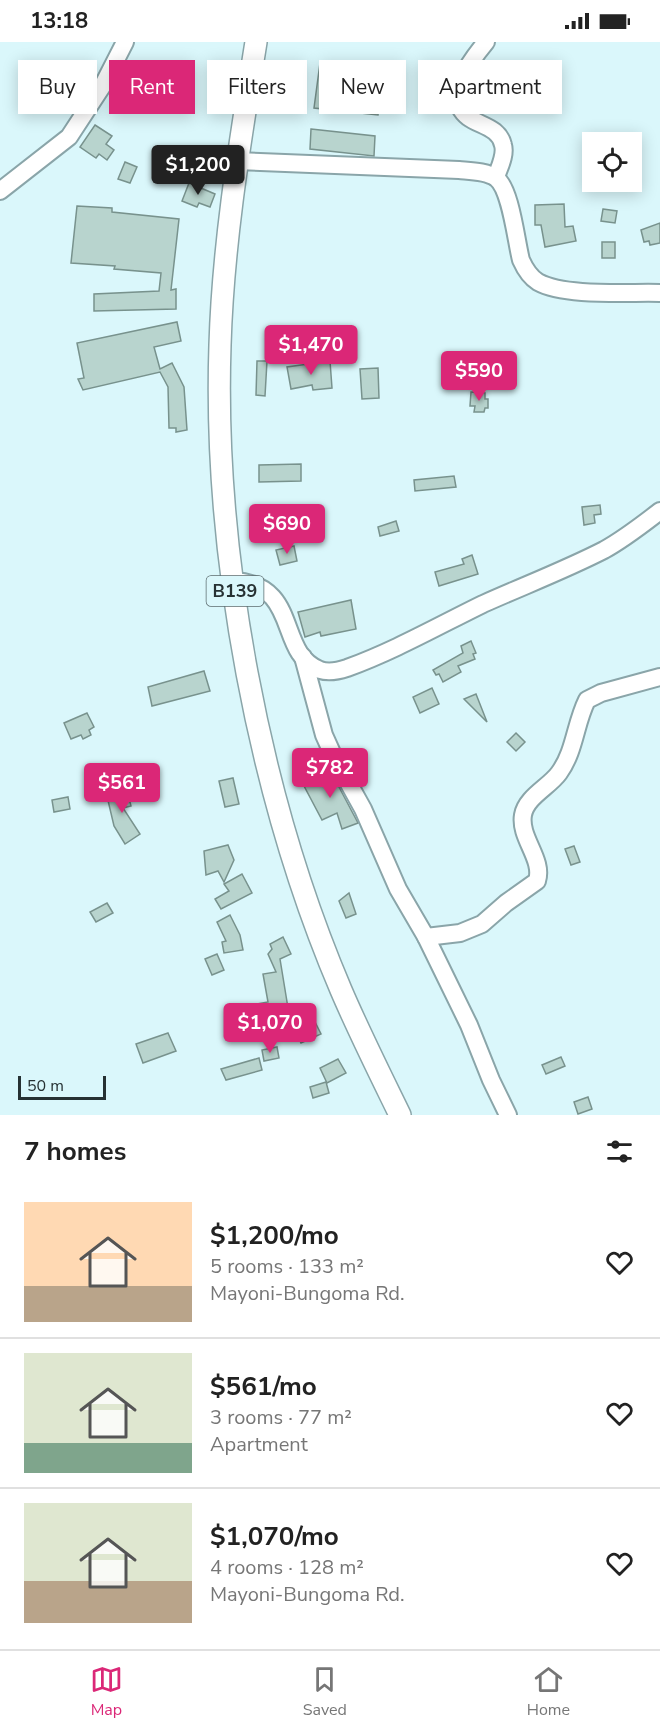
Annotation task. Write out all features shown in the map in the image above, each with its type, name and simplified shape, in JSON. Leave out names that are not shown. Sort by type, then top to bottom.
[{"type":"main road","name":"B139","points":[[256,42],[237,161],[225,267],[220,345],[222,457],[234,581],[262,738],[286,836],[340,989],[400,1115]]},
{"type":"street","points":[[0,191],[69,137],[104,85],[125,42]]},
{"type":"street","points":[[486,42],[463,76],[459,98],[466,115],[489,127],[502,142],[504,151],[496,177],[508,200],[525,269],[538,281],[570,290],[660,293]]},
{"type":"street","points":[[237,161],[459,170],[496,177]]},
{"type":"street","points":[[234,581],[255,583],[273,597],[309,664],[326,671],[347,668],[604,550],[660,511]]},
{"type":"street","points":[[303,656],[324,735],[363,809],[398,889],[426,937],[465,1015],[508,1115]]},
{"type":"street","points":[[426,937],[460,933],[482,924],[537,881],[539,873],[526,837],[523,814],[526,805],[556,778],[564,767],[587,700],[601,693],[660,677]]},
{"type":"building","points":[[319,70],[319,109],[314,108]]},
{"type":"building","points":[[95,125],[112,136],[106,144],[114,150],[107,160],[99,154],[96,158],[80,147]]},
{"type":"building","points":[[311,129],[375,136],[374,156],[310,149]]},
{"type":"building","points":[[125,162],[137,167],[130,183],[118,179]]},
{"type":"building","points":[[189,183],[215,194],[210,207],[199,203],[197,207],[182,201]]},
{"type":"building","points":[[564,204],[565,227],[573,226],[576,241],[545,247],[541,225],[535,225],[535,205]]},
{"type":"building","points":[[77,206],[112,208],[112,212],[179,219],[171,290],[176,289],[176,309],[94,311],[94,294],[159,291],[161,273],[114,269],[115,266],[71,263]]},
{"type":"building","points":[[603,209],[617,211],[615,223],[601,221]]},
{"type":"building","points":[[660,223],[660,243],[650,245],[649,241],[644,242],[641,230]]},
{"type":"building","points":[[602,242],[615,242],[615,258],[602,258]]},
{"type":"building","points":[[177,322],[181,341],[154,347],[160,369],[172,363],[184,387],[187,430],[176,432],[176,428],[169,428],[168,387],[160,372],[83,390],[78,379],[84,378],[77,343]]},
{"type":"building","points":[[257,361],[267,361],[265,396],[256,395]]},
{"type":"building","points":[[330,361],[332,388],[313,390],[312,385],[291,389],[287,367]]},
{"type":"building","points":[[378,368],[379,398],[362,399],[360,369]]},
{"type":"building","points":[[471,392],[485,393],[488,408],[485,408],[484,412],[474,412],[475,406],[470,406]]},
{"type":"building","points":[[301,464],[301,481],[259,482],[259,465]]},
{"type":"building","points":[[454,476],[456,487],[415,491],[414,480]]},
{"type":"building","points":[[600,505],[601,514],[594,515],[595,523],[584,525],[582,507]]},
{"type":"building","points":[[289,506],[291,525],[276,527],[274,507]]},
{"type":"building","points":[[396,521],[399,531],[380,536],[378,527]]},
{"type":"building","points":[[294,546],[297,561],[280,565],[276,550]]},
{"type":"building","points":[[472,555],[478,574],[439,586],[435,572],[464,564],[462,559]]},
{"type":"building","points":[[351,600],[356,629],[321,636],[320,632],[305,637],[298,612]]},
{"type":"building","points":[[471,641],[476,653],[473,654],[475,659],[458,666],[461,672],[443,682],[439,674],[436,675],[433,670],[463,653],[461,646]]},
{"type":"building","points":[[204,671],[210,691],[152,706],[148,687]]},
{"type":"building","points":[[432,688],[439,704],[420,713],[413,697]]},
{"type":"building","points":[[476,694],[487,722],[464,699]]},
{"type":"building","points":[[87,713],[94,727],[89,730],[91,735],[83,739],[81,735],[71,739],[64,723]]},
{"type":"building","points":[[516,733],[525,742],[516,751],[507,742]]},
{"type":"building","points":[[330,770],[358,823],[342,829],[337,813],[322,820],[303,784]]},
{"type":"building","points":[[233,778],[239,804],[225,807],[219,781]]},
{"type":"building","points":[[126,787],[131,806],[123,808],[140,834],[125,844],[114,826],[106,792]]},
{"type":"building","points":[[68,797],[70,809],[54,812],[52,800]]},
{"type":"building","points":[[228,845],[234,860],[224,882],[218,871],[206,875],[204,851]]},
{"type":"building","points":[[574,846],[580,862],[571,865],[565,849]]},
{"type":"building","points":[[242,874],[252,893],[221,909],[215,899],[229,891],[224,884]]},
{"type":"building","points":[[349,893],[356,914],[346,918],[339,901]]},
{"type":"building","points":[[107,903],[113,913],[96,922],[90,912]]},
{"type":"building","points":[[230,915],[240,935],[243,950],[224,953],[222,942],[226,941],[217,922]]},
{"type":"building","points":[[283,937],[291,954],[280,959],[288,1008],[238,1019],[236,1008],[268,1002],[263,974],[276,972],[268,954],[272,949],[270,944]]},
{"type":"building","points":[[217,954],[224,970],[212,975],[205,959]]},
{"type":"building","points":[[313,1018],[321,1034],[301,1043],[294,1027]]},
{"type":"building","points":[[168,1033],[176,1051],[143,1063],[136,1044]]},
{"type":"building","points":[[277,1047],[279,1058],[264,1061],[262,1050]]},
{"type":"building","points":[[561,1057],[565,1066],[546,1074],[542,1065]]},
{"type":"building","points":[[259,1058],[262,1070],[226,1080],[221,1069]]},
{"type":"building","points":[[338,1059],[346,1073],[327,1083],[320,1068]]},
{"type":"building","points":[[326,1082],[329,1093],[313,1098],[310,1087]]},
{"type":"building","points":[[588,1097],[592,1109],[578,1114],[574,1102]]}]
